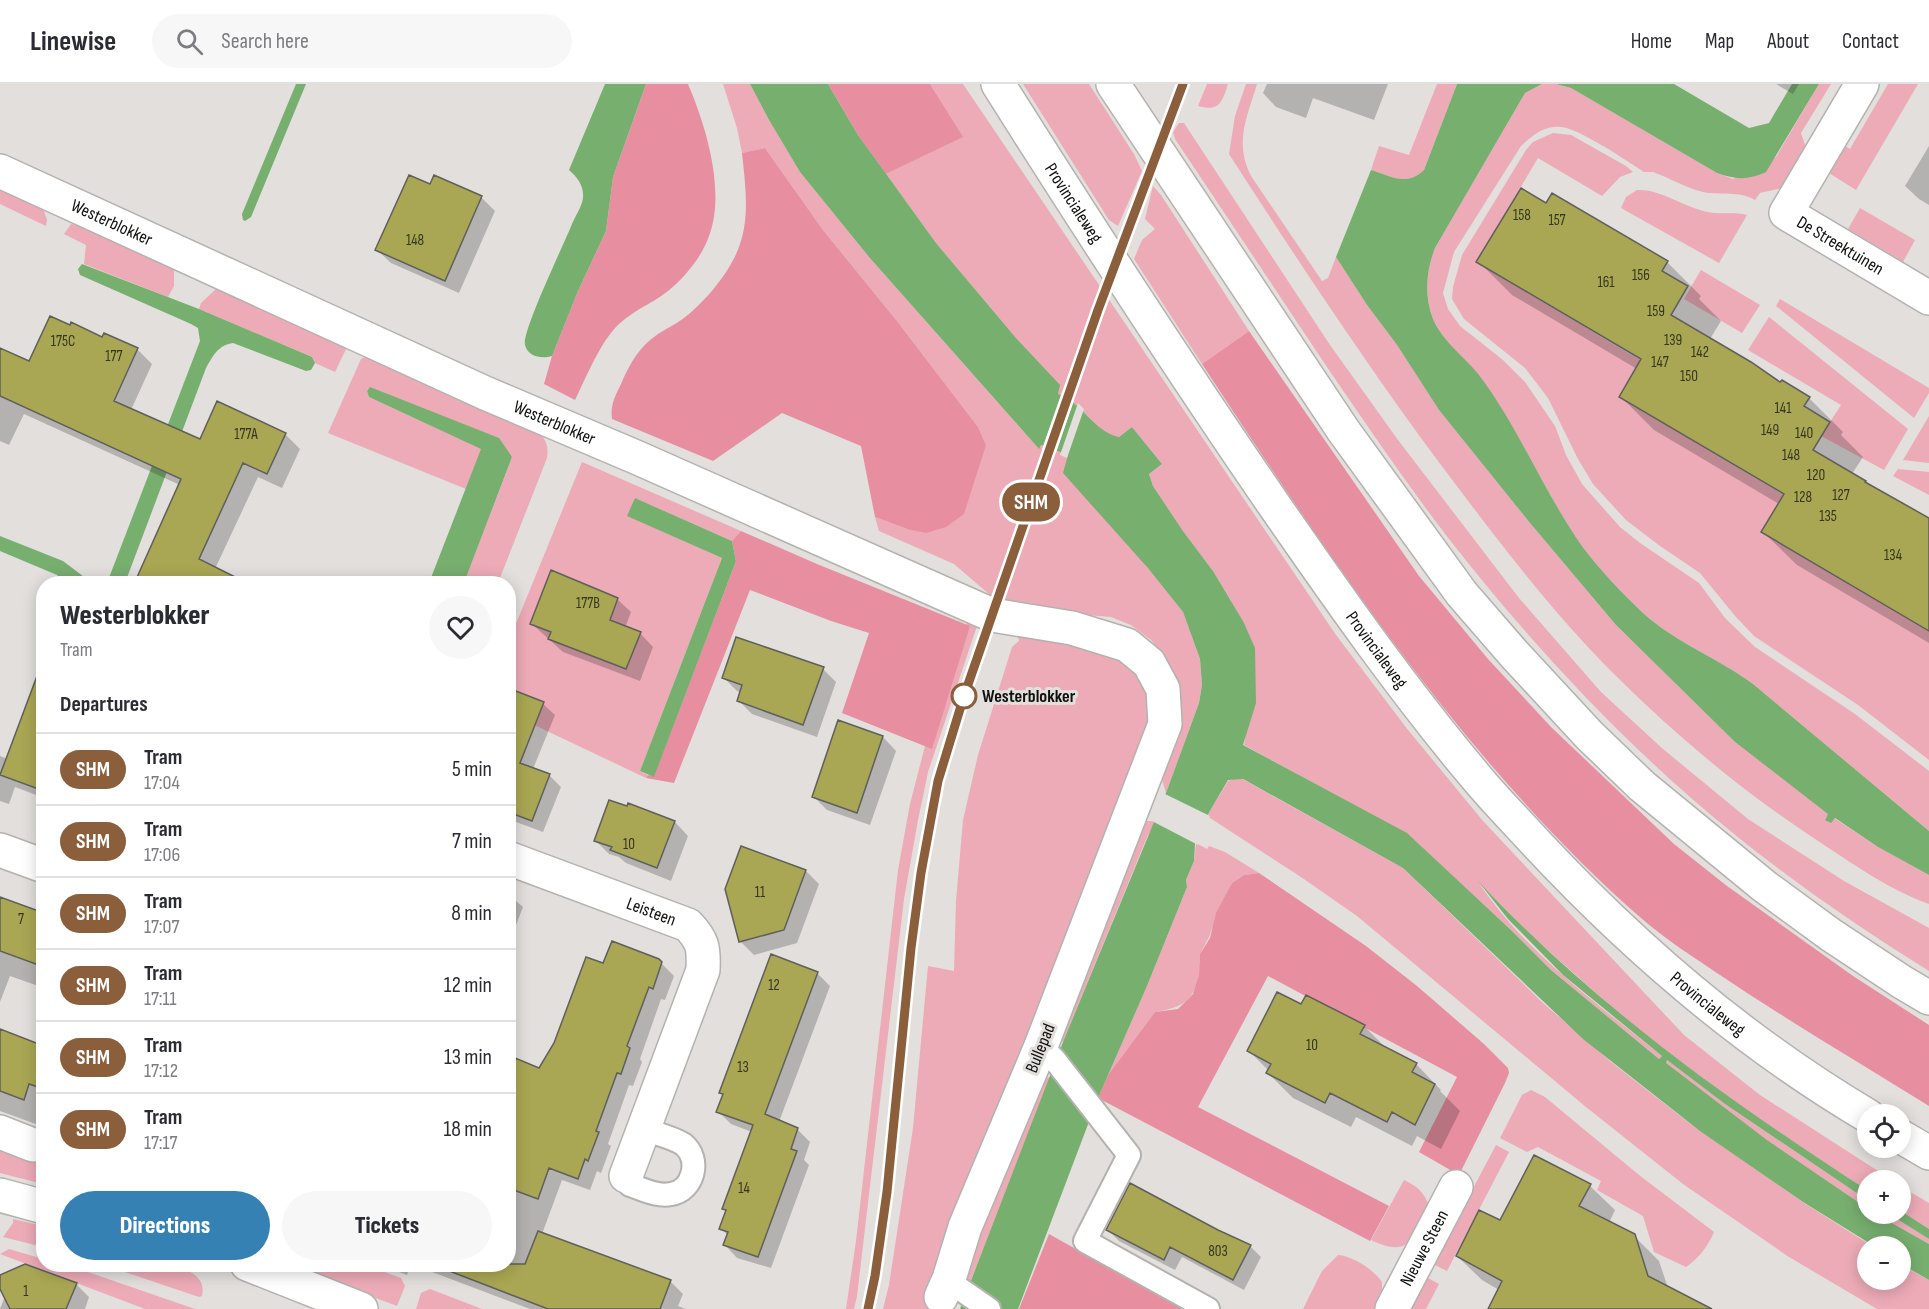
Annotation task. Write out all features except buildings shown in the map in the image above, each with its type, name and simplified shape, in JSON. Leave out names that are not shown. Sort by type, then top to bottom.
[{"type":"street","name":"Provincialeweg","points":[[998,84],[1114,268],[1197,393],[1352,617],[1478,780],[1571,880],[1687,988],[1779,1059],[1857,1109]]},
{"type":"street","points":[[1113,84],[1343,430],[1462,594],[1514,654],[1589,735],[1642,786],[1764,886],[1840,941],[1929,998]]},
{"type":"street","name":"De Streektuinen","points":[[1862,84],[1786,213],[1929,298]]},
{"type":"street","name":"Westerblokker","points":[[0,171],[485,393],[638,458],[992,615],[1072,628],[1127,645],[1149,663],[1163,689],[1165,724],[1137,799]]},
{"type":"street","name":"Bullepad","points":[[950,1288],[965,1227],[1047,1052],[1137,799]]},
{"type":"street","points":[[0,850],[36,863]]},
{"type":"street","name":"Leisteen","points":[[516,861],[688,926],[699,936],[704,951],[704,969],[626,1176]]},
{"type":"street","points":[[0,1132],[33,1145]]},
{"type":"street","points":[[1911,1142],[1929,1153]]},
{"type":"street","name":"Nieuwe Steen","points":[[1392,1309],[1456,1187]]},
{"type":"street","points":[[0,1196],[36,1205]]},
{"type":"street","points":[[267,1272],[361,1309]]},
{"type":"lane","points":[[1047,1052],[1129,1155],[1084,1241],[1208,1309]]},
{"type":"lane","name":"Leisteen","points":[[626,1176],[630,1185],[656,1194],[672,1194],[686,1185],[694,1170],[694,1158],[684,1145],[644,1129]]},
{"type":"lane","points":[[950,1288],[989,1309]]},
{"type":"shaded area","points":[[296,84],[306,84],[251,217],[245,221],[242,214]]},
{"type":"shaded area","points":[[605,84],[646,84],[613,177],[606,231],[578,291],[552,356],[532,355],[525,345],[530,324],[582,201],[581,186],[569,170]]},
{"type":"shaded area","points":[[646,84],[688,84],[712,159],[715,179],[714,218],[703,249],[685,274],[669,291],[633,313],[612,331],[594,360],[575,400],[544,384],[552,356],[578,291],[606,231],[613,177]]},
{"type":"shaded area","points":[[723,84],[750,84],[800,172],[869,257],[1038,448],[1040,445],[1068,455],[1147,567],[1183,612],[1200,659],[1202,685],[1199,703],[1166,793],[1162,780],[1159,781],[1172,676],[1151,640],[1131,625],[1111,617],[1063,613],[1015,604],[989,594],[954,564],[879,531],[875,517],[907,529],[986,445],[978,427],[897,321],[823,230],[765,148],[742,153],[737,128]]},
{"type":"shaded area","points":[[750,84],[828,84],[858,135],[936,243],[1016,338],[1060,385],[1058,394],[1074,403],[1110,434],[1119,437],[1132,427],[1162,464],[1149,474],[1153,486],[1213,571],[1243,621],[1255,648],[1256,703],[1243,745],[1407,833],[1551,970],[1659,1059],[1662,1056],[1563,975],[1508,919],[1478,881],[1522,926],[1614,1009],[1712,1085],[1857,1183],[1857,1193],[1725,1104],[1667,1060],[1666,1063],[1767,1140],[1857,1201],[1857,1224],[1894,1224],[1929,1244],[1929,1280],[1911,1270],[1911,1236],[1858,1236],[1803,1202],[1700,1131],[1583,1039],[1403,868],[1243,779],[1228,780],[1207,816],[1195,844],[1194,861],[1186,880],[1187,887],[1098,1098],[1018,1309],[960,1309],[1063,1042],[1166,793],[1199,703],[1202,685],[1200,659],[1183,612],[1147,567],[1063,473],[1068,455],[1041,445],[1039,449],[869,257],[800,172]]},
{"type":"shaded area","points":[[828,84],[930,84],[963,137],[886,174],[858,135]]},
{"type":"shaded area","points":[[930,84],[963,84],[1336,635],[1408,730],[1483,821],[1684,1035],[1760,1095],[1876,1170],[1857,1170],[1857,1184],[1724,1094],[1632,1025],[1533,937],[1479,883],[1497,908],[1540,954],[1588,997],[1662,1056],[1659,1059],[1551,970],[1435,860],[1364,811],[1244,745],[1246,734],[1243,621],[1213,571],[1153,486],[1149,474],[1162,464],[1132,427],[1119,437],[1111,435],[1100,428],[1075,404],[1058,394],[1052,377],[936,243],[886,174],[962,137]]},
{"type":"shaded area","points":[[1023,84],[1089,84],[1134,154],[1142,171],[1118,226],[1109,220]]},
{"type":"shaded area","points":[[1207,84],[1228,84],[1222,100],[1211,108],[1198,106]]},
{"type":"shaded area","points":[[1246,84],[1257,84],[1244,130],[1243,152],[1246,164],[1251,176],[1322,281],[1328,278],[1336,257],[1439,410],[1616,625],[1735,742],[1829,814],[1825,819],[1834,818],[1878,847],[1929,875],[1929,904],[1898,891],[1854,865],[1734,781],[1684,740],[1614,674],[1544,597],[1411,423],[1305,270],[1229,154],[1235,116]]},
{"type":"shaded area","points":[[1437,84],[1457,84],[1424,170],[1411,178],[1399,179],[1371,170],[1379,146],[1409,155]]},
{"type":"shaded area","points":[[1457,84],[1542,84],[1525,93],[1435,248],[1428,275],[1427,292],[1430,310],[1437,327],[1479,375],[1493,395],[1568,525],[1603,572],[1656,624],[1753,684],[1929,831],[1929,875],[1878,847],[1835,818],[1831,823],[1825,820],[1828,814],[1735,742],[1616,625],[1439,410],[1336,257],[1371,170],[1405,179],[1424,170]]},
{"type":"shaded area","points":[[1542,84],[1556,84],[1571,88],[1717,173],[1733,179],[1776,157],[1819,84],[1831,84],[1801,133],[1806,148],[1782,188],[1760,193],[1755,200],[1736,194],[1703,192],[1653,172],[1644,172],[1602,145],[1566,128],[1549,128],[1541,131],[1521,146],[1454,252],[1443,293],[1448,309],[1460,326],[1503,360],[1525,382],[1555,426],[1566,455],[1582,484],[1620,527],[1699,583],[1725,618],[1755,647],[1855,714],[1929,771],[1929,831],[1753,684],[1669,633],[1627,597],[1582,546],[1555,504],[1493,395],[1437,327],[1430,310],[1427,292],[1428,275],[1435,248],[1525,93]]},
{"type":"shaded area","points":[[1556,84],[1674,84],[1749,128],[1769,123],[1792,84],[1819,84],[1766,172],[1742,178],[1717,173],[1571,88]]},
{"type":"shaded area","points":[[1888,84],[1918,84],[1856,190],[1829,173],[1845,146],[1850,149]]},
{"type":"shaded area","points":[[1179,123],[1184,123],[1330,345],[1398,440],[1519,598],[1601,692],[1663,749],[1748,819],[1844,881],[1929,928],[1929,971],[1866,931],[1805,888],[1718,821],[1625,737],[1533,640],[1434,519],[1333,376],[1175,139],[1173,132]]},
{"type":"shaded area","points":[[1553,133],[1571,135],[1633,172],[1620,177],[1602,196],[1538,158],[1476,262],[1640,360],[1618,397],[1784,495],[1761,532],[1929,630],[1929,760],[1858,705],[1754,636],[1700,573],[1626,520],[1593,484],[1548,398],[1525,368],[1464,319],[1452,299],[1462,255],[1526,150],[1533,142]]},
{"type":"shaded area","points":[[765,148],[823,230],[897,321],[978,427],[986,445],[964,514],[946,527],[926,533],[907,529],[875,517],[861,446],[782,413],[713,461],[612,419],[615,397],[640,350],[651,339],[682,320],[697,307],[719,282],[731,263],[740,244],[745,222],[746,199],[742,153]]},
{"type":"shaded area","points":[[1153,186],[1249,331],[1202,364],[1134,259],[1142,240],[1155,229],[1145,219]]},
{"type":"shaded area","points":[[0,188],[43,208],[47,220],[46,226],[0,204]]},
{"type":"shaded area","points":[[1637,190],[1666,196],[1704,211],[1747,215],[1719,263],[1621,208],[1626,197]]},
{"type":"shaded area","points":[[1860,208],[1915,240],[1903,262],[1848,229]]},
{"type":"shaded area","points":[[71,224],[174,268],[174,286],[168,297],[84,264],[86,245],[64,234]]},
{"type":"shaded area","points":[[82,264],[199,309],[312,357],[315,363],[311,370],[306,371],[233,343],[223,346],[216,352],[206,368],[128,576],[110,576],[200,341],[198,328],[80,275],[78,269]]},
{"type":"shaded area","points":[[1701,270],[1760,305],[1742,333],[1684,299]]},
{"type":"shaded area","points":[[217,288],[347,347],[335,372],[315,363],[312,357],[199,309],[201,303]]},
{"type":"shaded area","points":[[1780,299],[1929,388],[1929,393],[1914,418],[1776,306]]},
{"type":"shaded area","points":[[1769,317],[1908,429],[1884,470],[1821,436],[1841,405],[1748,350]]},
{"type":"shaded area","points":[[1249,331],[1419,576],[1488,659],[1551,727],[1674,844],[1727,886],[1853,976],[1929,1025],[1929,1106],[1774,1010],[1660,934],[1577,858],[1516,794],[1404,656],[1351,584],[1202,364]]},
{"type":"shaded area","points":[[369,357],[542,436],[544,439],[547,458],[501,576],[467,576],[512,457],[368,389],[369,397],[482,449],[466,489],[328,433],[361,359]]},
{"type":"shaded area","points":[[370,387],[499,438],[512,457],[467,576],[432,576],[481,449],[369,397],[367,391]]},
{"type":"shaded area","points":[[1929,416],[1929,463],[1903,460]]},
{"type":"shaded area","points":[[582,462],[741,531],[732,541],[635,498],[628,516],[722,558],[640,771],[648,775],[646,778],[516,716],[516,624]]},
{"type":"shaded area","points":[[1898,469],[1929,472],[1929,495],[1893,476]]},
{"type":"shaded area","points":[[635,498],[732,541],[736,561],[654,777],[640,771],[722,558],[627,516]]},
{"type":"shaded area","points":[[741,531],[970,626],[932,749],[842,713],[869,633],[750,590],[674,783],[646,778],[648,775],[654,776],[736,561],[732,541]]},
{"type":"shaded area","points":[[0,536],[63,561],[83,576],[58,576],[0,551]]},
{"type":"shaded area","points":[[968,619],[978,623],[928,772],[904,899],[857,1296],[854,1309],[846,1309],[856,1241],[898,870],[910,804],[925,746]]},
{"type":"shaded area","points":[[1017,631],[1071,639],[1137,666],[1156,710],[927,1309],[883,1309],[889,1285],[913,1128],[928,966],[954,971],[956,901],[963,820],[978,755],[1012,647],[1019,641]]},
{"type":"shaded area","points":[[1236,778],[1242,779],[1403,868],[1543,1003],[1611,1062],[1688,1122],[1804,1203],[1857,1237],[1857,1290],[1911,1290],[1911,1270],[1929,1280],[1929,1309],[1877,1309],[1789,1257],[1683,1184],[1586,1107],[1357,916],[1207,816],[1228,781]]},
{"type":"shaded area","points":[[1142,821],[1156,821],[1147,837],[1063,1042],[1054,1035]]},
{"type":"shaded area","points":[[1196,843],[1207,849],[1209,846],[1225,852],[1259,873],[1244,875],[1232,883],[1201,953],[1199,976],[1189,998],[1178,1006],[1155,1012],[1108,1075],[1187,887],[1186,880],[1194,861]]},
{"type":"shaded area","points":[[1259,873],[1366,946],[1417,986],[1508,1068],[1509,1073],[1505,1083],[1459,1175],[1419,1152],[1457,1077],[1268,976],[1198,1107],[1389,1206],[1370,1241],[1098,1098],[1108,1075],[1155,1012],[1178,1009],[1193,994],[1199,975],[1200,954],[1210,938],[1216,913],[1232,883],[1244,875]]},
{"type":"shaded area","points":[[1667,1060],[1725,1104],[1857,1193],[1857,1201],[1767,1140],[1665,1063]]},
{"type":"shaded area","points":[[1044,1076],[1050,1078],[969,1285],[958,1277]]},
{"type":"shaded area","points":[[1531,1090],[1545,1097],[1639,1175],[1714,1232],[1706,1247],[1695,1260],[1686,1267],[1654,1252],[1643,1216],[1597,1190],[1601,1181],[1538,1147],[1527,1152],[1500,1138],[1522,1095]]},
{"type":"shaded area","points":[[0,1139],[36,1157],[36,1182],[0,1173]]},
{"type":"shaded area","points":[[1496,1145],[1509,1152],[1447,1271],[1433,1264]]},
{"type":"shaded area","points":[[1404,1180],[1420,1190],[1429,1206],[1419,1227],[1409,1242],[1403,1246],[1394,1247],[1371,1240]]},
{"type":"shaded area","points":[[1911,1192],[1929,1203],[1929,1229],[1911,1217]]},
{"type":"shaded area","points":[[1911,1217],[1929,1229],[1929,1239],[1905,1224],[1911,1224]]},
{"type":"shaded area","points":[[13,1219],[36,1224],[36,1245],[3,1237],[13,1223]]},
{"type":"shaded area","points":[[1894,1224],[1905,1224],[1929,1239],[1929,1244]]},
{"type":"shaded area","points":[[1049,1234],[1183,1309],[1019,1309]]},
{"type":"shaded area","points":[[9,1249],[36,1257],[36,1268],[0,1254]]},
{"type":"shaded area","points":[[1338,1255],[1363,1264],[1382,1282],[1382,1297],[1376,1309],[1303,1309],[1322,1271]]},
{"type":"shaded area","points":[[47,1272],[88,1272],[195,1309],[145,1309]]},
{"type":"shaded area","points":[[125,1272],[190,1272],[201,1283],[202,1296],[199,1297]]},
{"type":"shaded area","points":[[307,1272],[384,1272],[401,1278],[405,1286],[397,1306]]},
{"type":"shaded area","points":[[1428,1278],[1439,1284],[1426,1309],[1411,1309]]},
{"type":"shaded area","points":[[430,1289],[482,1309],[416,1309],[421,1293]]},
{"type":"pier","points":[[1062,392],[1071,395],[1074,400],[1056,453],[1042,449]]},
{"type":"pier","points":[[1078,403],[1084,409],[1067,458],[1060,455]]},
{"type":"pier","points":[[1163,793],[1210,816],[1198,845],[1152,821]]},
{"type":"railway","points":[[868,1309],[887,1192],[911,948],[921,873],[938,781],[964,696],[1106,289],[1183,84]]},
{"type":"tram line","name":"SHM","points":[[868,1309],[887,1192],[911,948],[921,873],[938,781],[964,696],[1098,310],[1183,84]]},
{"type":"place","name":"Westerblokker","points":[[964,696]]}]
